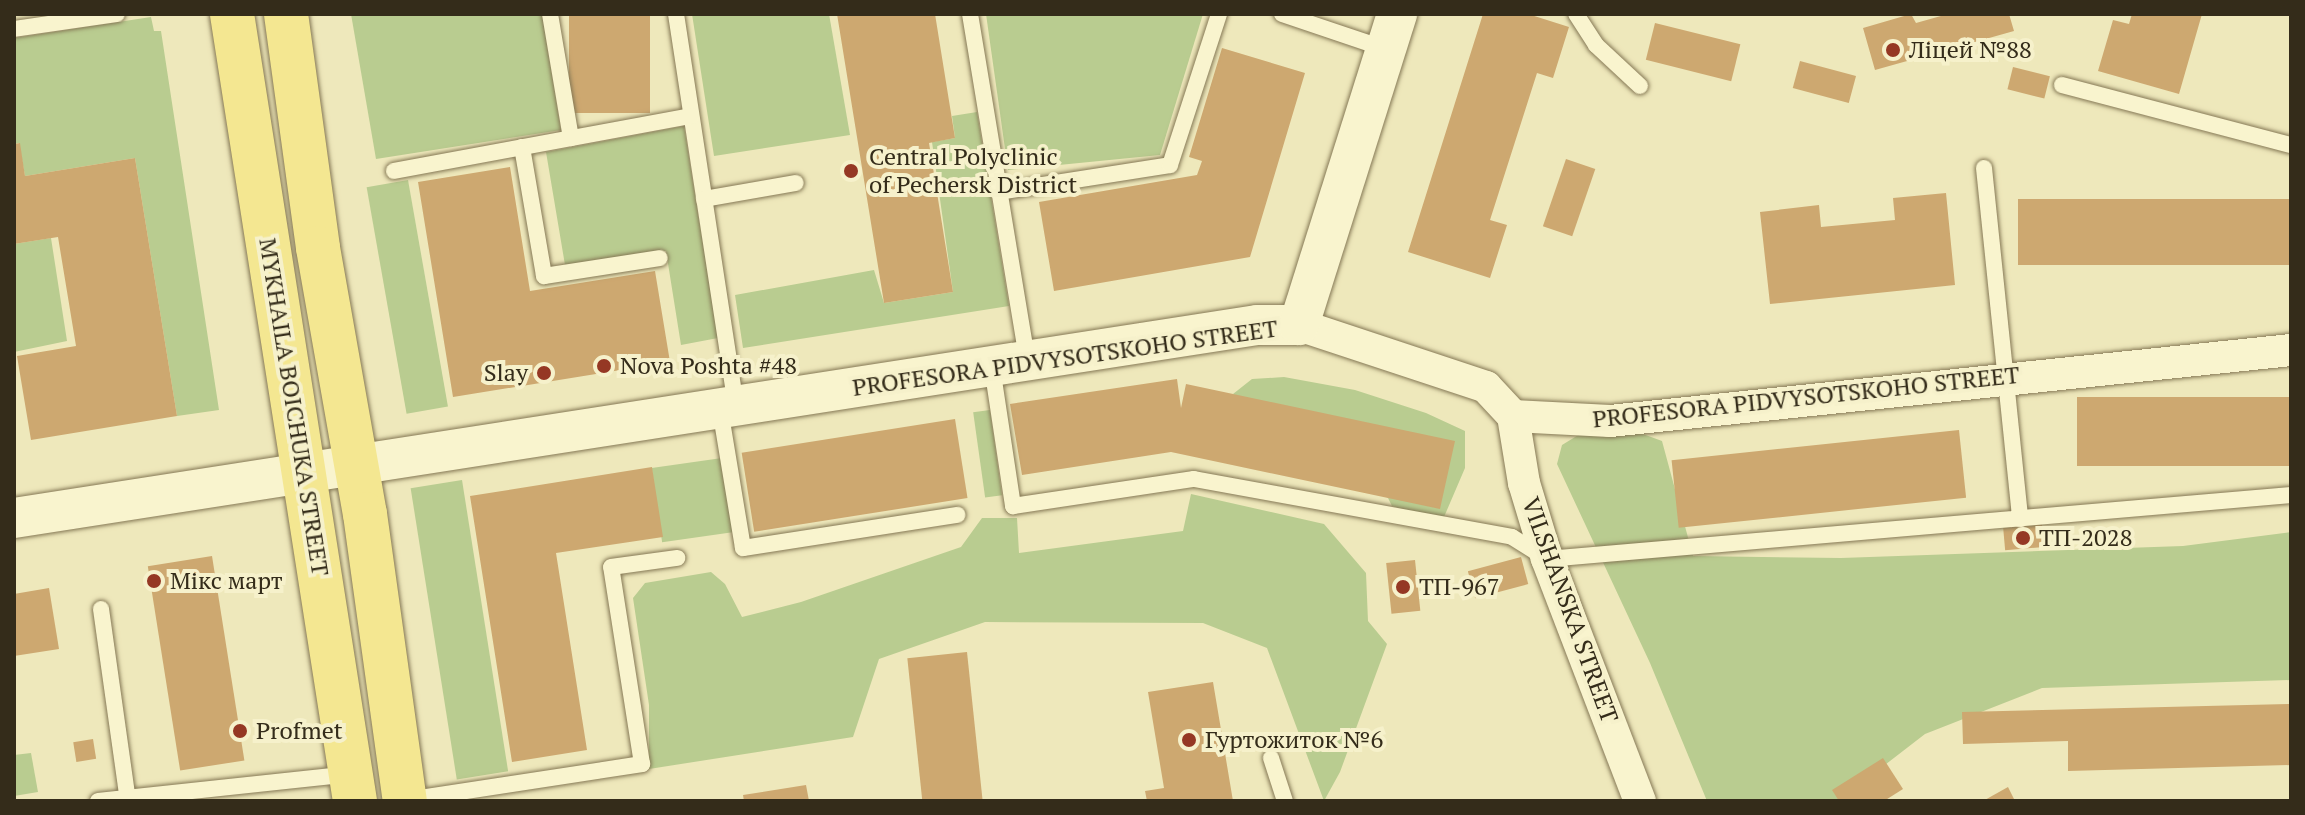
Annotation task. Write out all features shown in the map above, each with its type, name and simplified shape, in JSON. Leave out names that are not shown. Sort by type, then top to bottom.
[{"type":"main road","name":"MYKHAILA BOICHUKA STREET","points":[[232,14],[353,787]]},
{"type":"main road","name":"MYKHAILA BOICHUKA STREET","points":[[286,14],[318,248],[357,466],[405,800]]},
{"type":"street","points":[[1299,325],[1391,32]]},
{"type":"street","name":"PROFESORA PIDVYSOTSKOHO STREET","points":[[14,518],[1257,325],[1299,325],[1486,387],[1513,416],[1610,421],[2291,350]]},
{"type":"street","name":"VILSHANSKA STREET","points":[[1513,416],[1524,483],[1547,559],[1640,801]]},
{"type":"lane","points":[[14,29],[117,14]]},
{"type":"lane","points":[[550,14],[571,138]]},
{"type":"lane","points":[[676,14],[704,199],[743,548],[957,515]]},
{"type":"lane","points":[[970,14],[998,192],[1009,364],[1013,506],[1194,479],[1512,537],[1547,559],[2291,495]]},
{"type":"lane","points":[[998,192],[1170,165],[1219,14]]},
{"type":"lane","points":[[1282,14],[1391,32]]},
{"type":"lane","points":[[1576,14],[1596,45],[1640,86]]},
{"type":"lane","points":[[2062,85],[2291,145]]},
{"type":"lane","points":[[394,171],[691,116]]},
{"type":"lane","points":[[522,147],[544,276],[660,258]]},
{"type":"lane","points":[[1984,168],[2020,519]]},
{"type":"lane","points":[[704,199],[796,183]]},
{"type":"lane","points":[[405,800],[642,764],[611,567],[677,558]]},
{"type":"lane","points":[[101,609],[128,799]]},
{"type":"lane","points":[[1271,758],[1285,801]]},
{"type":"lane","points":[[98,801],[353,787]]},
{"type":"green space","points":[[351,14],[542,14],[561,130],[376,159]]},
{"type":"green space","points":[[692,14],[829,14],[850,135],[714,156]]},
{"type":"green space","points":[[986,14],[1203,14],[1160,155],[1008,170]]},
{"type":"green space","points":[[151,17],[154,31],[161,31],[219,410],[177,416],[135,158],[25,176],[19,143],[14,144],[14,38]]},
{"type":"green space","points":[[977,112],[1009,306],[743,348],[735,295],[874,270],[884,303],[953,292],[932,142],[955,138],[952,116]]},
{"type":"green space","points":[[684,126],[718,338],[681,345],[666,251],[565,265],[546,152]]},
{"type":"green space","points":[[408,180],[448,407],[407,414],[367,187]]},
{"type":"green space","points":[[51,238],[67,341],[14,352],[14,244]]},
{"type":"green space","points":[[1284,377],[1355,390],[1426,413],[1465,431],[1465,468],[1444,517],[1417,514],[1392,506],[1388,498],[1233,394],[1252,379]]},
{"type":"green space","points":[[990,410],[1002,495],[985,498],[973,412]]},
{"type":"green space","points":[[1632,430],[1662,441],[1693,556],[1841,558],[2183,546],[2291,532],[2291,680],[2042,688],[1925,734],[1868,778],[1878,801],[1707,801],[1650,663],[1557,464],[1562,445],[1580,434]]},
{"type":"green space","points":[[722,458],[732,532],[662,542],[652,468]]},
{"type":"green space","points":[[462,480],[508,771],[457,780],[411,488]]},
{"type":"green space","points":[[1191,494],[1324,524],[1366,573],[1368,621],[1387,644],[1340,772],[1324,801],[1267,648],[1203,623],[985,622],[879,659],[853,737],[649,769],[649,705],[633,598],[645,583],[711,572],[725,584],[742,617],[801,602],[961,547],[982,518],[1017,518],[1019,553],[1183,531]]},
{"type":"green space","points":[[31,753],[38,792],[14,796],[14,755]]},
{"type":"building","points":[[569,14],[650,14],[650,113],[569,113]]},
{"type":"building","points":[[837,14],[935,14],[955,138],[929,143],[953,292],[884,303]]},
{"type":"building","points":[[1483,14],[1528,14],[1569,27],[1553,78],[1537,73],[1490,220],[1507,225],[1490,278],[1408,252]]},
{"type":"building","points":[[1911,14],[1916,23],[1948,14],[2009,14],[2014,31],[1875,70],[1863,28]]},
{"type":"building","points":[[2132,14],[2202,14],[2179,94],[2098,71],[2113,20],[2129,24]]},
{"type":"building","points":[[1655,23],[1740,44],[1731,81],[1646,60]]},
{"type":"building","points":[[1222,48],[1305,73],[1250,257],[1054,291],[1039,202],[1197,175],[1202,161],[1189,157]]},
{"type":"building","points":[[1800,61],[1856,76],[1849,103],[1793,88]]},
{"type":"building","points":[[2013,67],[2050,76],[2044,99],[2007,89]]},
{"type":"building","points":[[20,143],[25,176],[135,158],[177,416],[31,440],[17,356],[76,346],[58,237],[14,244],[14,144]]},
{"type":"building","points":[[1566,159],[1595,169],[1572,236],[1543,226]]},
{"type":"building","points":[[510,167],[530,291],[655,271],[670,362],[453,397],[418,182]]},
{"type":"building","points":[[1946,193],[1955,285],[1770,304],[1760,212],[1819,205],[1821,227],[1895,220],[1893,198]]},
{"type":"building","points":[[2018,199],[2291,199],[2291,265],[2018,265]]},
{"type":"building","points":[[1177,379],[1181,408],[1186,384],[1455,441],[1440,509],[1171,452],[1022,475],[1010,404]]},
{"type":"building","points":[[2077,397],[2291,397],[2291,466],[2077,466]]},
{"type":"building","points":[[955,419],[968,498],[754,532],[742,453]]},
{"type":"building","points":[[1959,430],[1966,498],[1679,528],[1672,460]]},
{"type":"building","points":[[652,467],[663,537],[556,553],[587,750],[512,762],[470,496]]},
{"type":"building","name":"ТП-2028","points":[[2042,524],[2044,547],[2005,550],[2003,527]]},
{"type":"building","points":[[212,556],[244,760],[180,771],[148,566]]},
{"type":"building","points":[[1521,557],[1528,584],[1475,598],[1468,571]]},
{"type":"building","name":"ТП-967","points":[[1415,560],[1420,611],[1391,614],[1386,563]]},
{"type":"building","points":[[49,588],[59,649],[14,656],[14,594]]},
{"type":"building","points":[[967,652],[983,801],[922,801],[907,658]]},
{"type":"building","name":"Гуртожиток №6","points":[[1213,682],[1233,801],[1147,801],[1145,791],[1164,788],[1148,692]]},
{"type":"building","points":[[2291,704],[2291,765],[2068,771],[2068,741],[1963,744],[1962,712]]},
{"type":"building","points":[[93,739],[96,759],[76,762],[73,742]]},
{"type":"building","points":[[1883,758],[1903,789],[1884,801],[1839,801],[1832,790]]},
{"type":"building","points":[[806,785],[809,801],[744,801],[743,795]]},
{"type":"building","points":[[2008,787],[2015,801],[1983,801]]},
{"type":"place","name":"Ліцей №88","points":[[1893,50]]},
{"type":"place","name":"Central Polyclinic of Pechersk District","points":[[851,171]]},
{"type":"place","name":"Nova Poshta #48","points":[[604,366]]},
{"type":"place","name":"Slay","points":[[544,373]]},
{"type":"place","name":"ТП-2028","points":[[2023,538]]},
{"type":"place","name":"Мікс март","points":[[154,581]]},
{"type":"place","name":"ТП-967","points":[[1403,587]]},
{"type":"place","name":"Profmet","points":[[240,731]]},
{"type":"place","name":"Гуртожиток №6","points":[[1189,740]]}]
